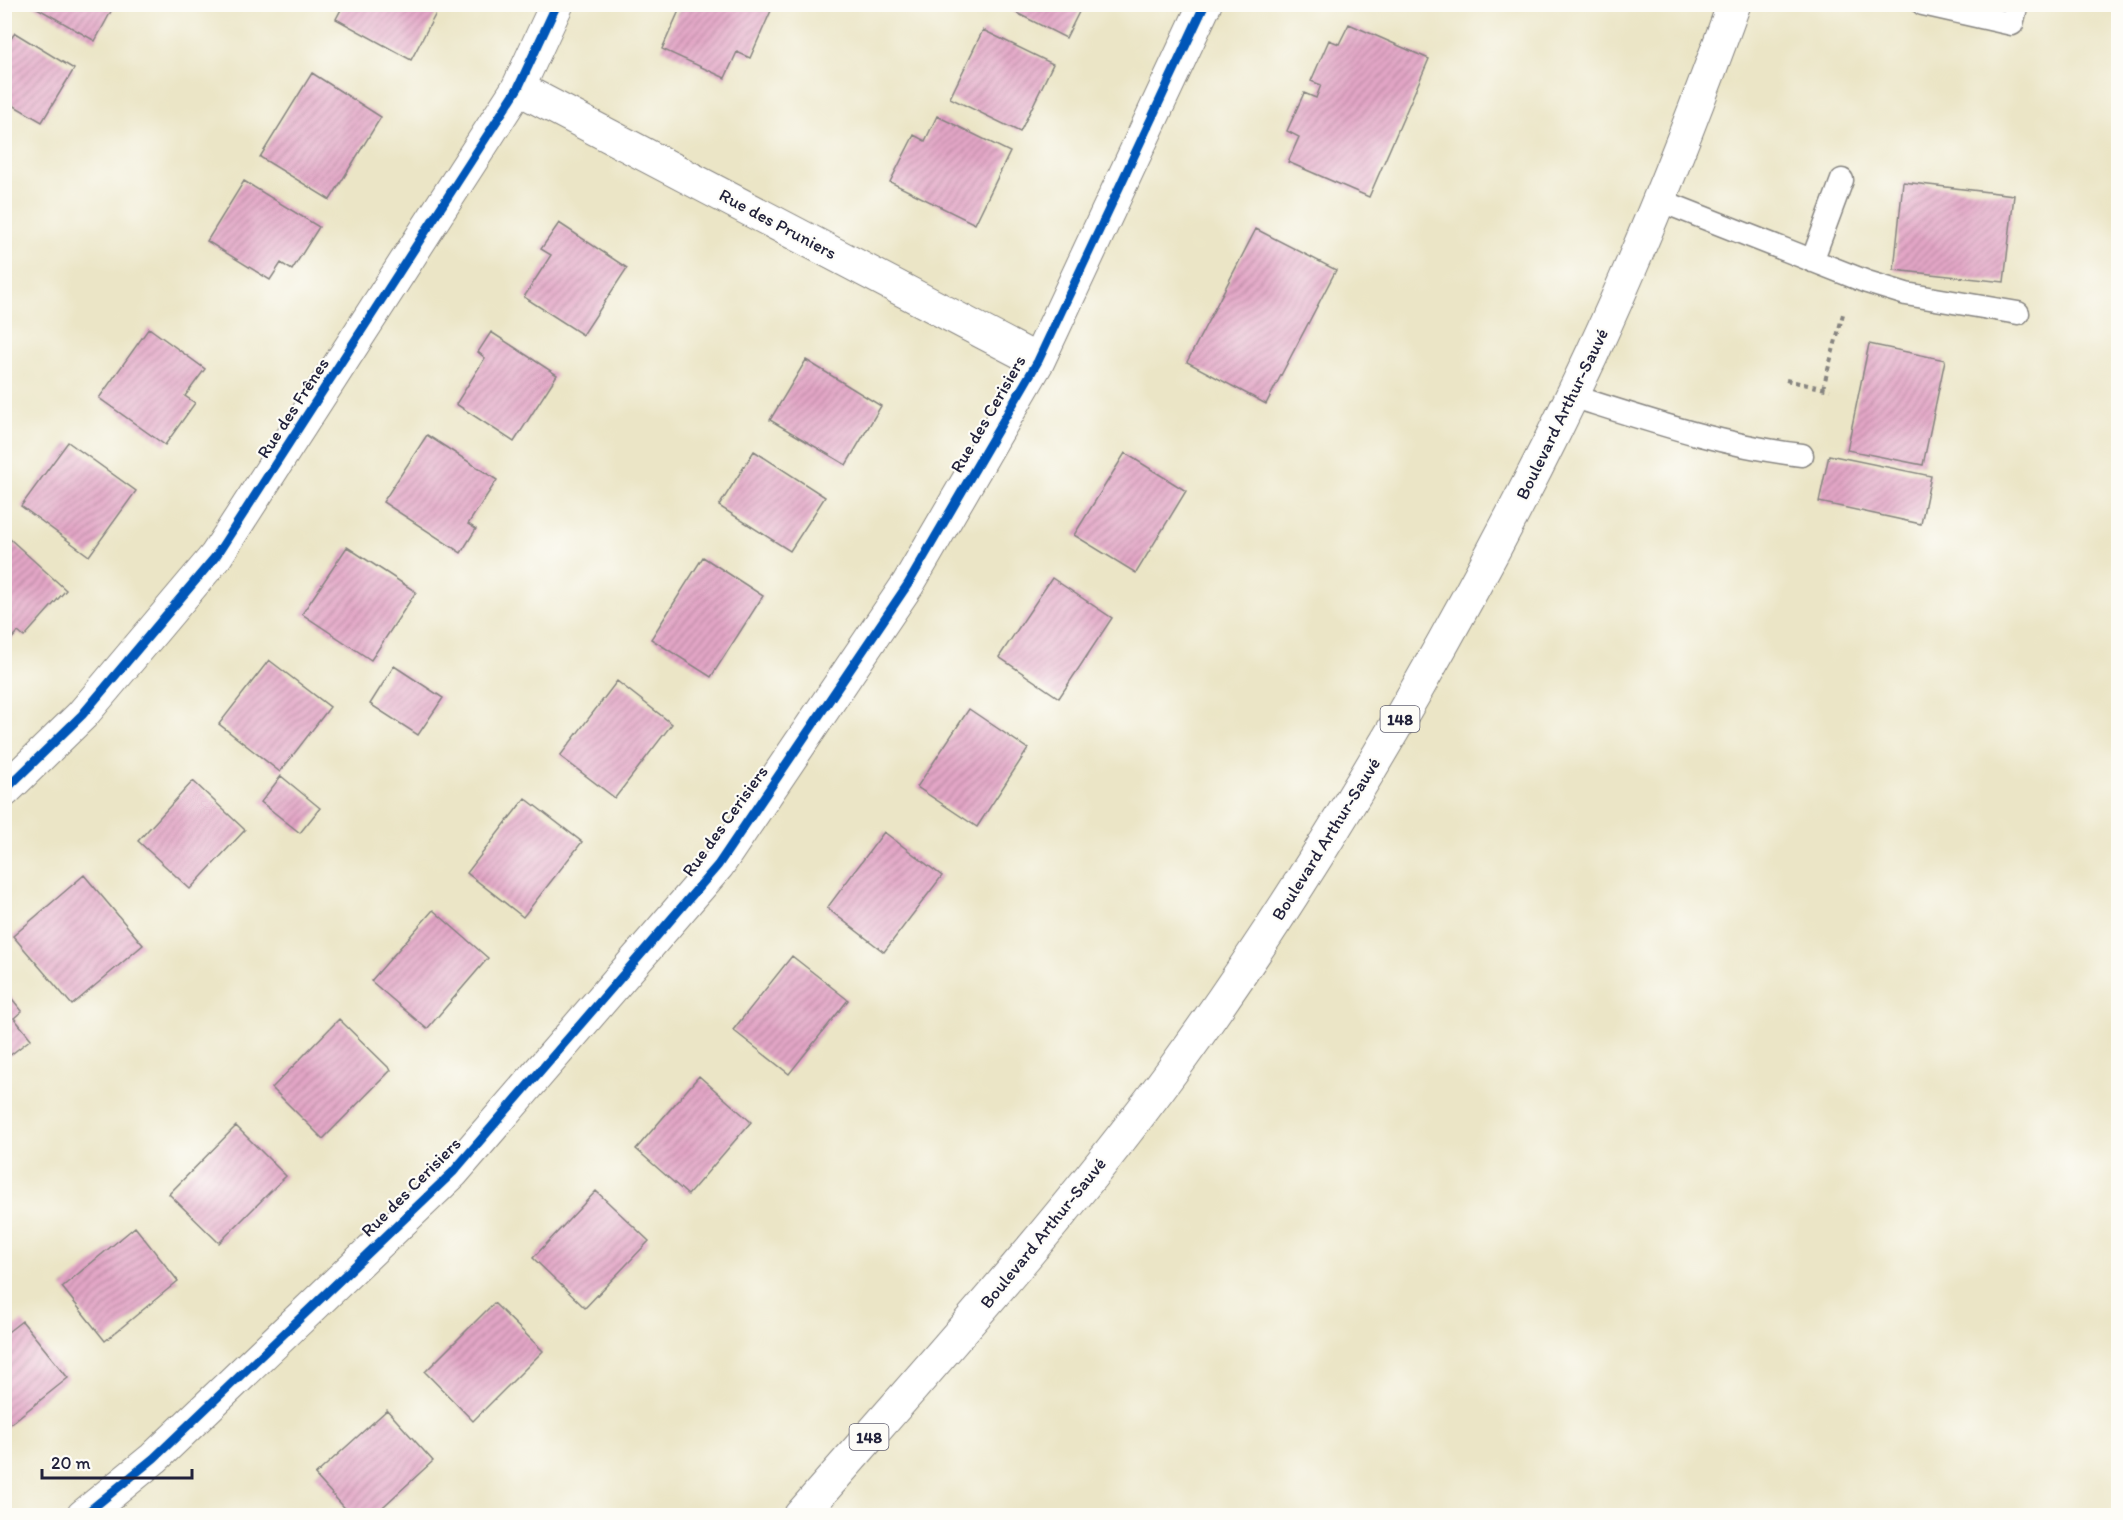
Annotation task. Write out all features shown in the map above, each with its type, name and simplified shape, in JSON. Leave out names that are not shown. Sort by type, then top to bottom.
[{"type":"street","name":"Rue des Frênes","points":[[4,791],[82,716],[216,556],[518,88],[557,4]]},
{"type":"street","name":"Rue des Cerisiers","points":[[83,1515],[154,1458],[453,1172],[718,865],[908,584],[1038,361],[1205,4]]},
{"type":"street","name":"Boulevard Arthur-Sauvé","points":[[800,1515],[1018,1264],[1174,1069],[1281,912],[1393,731],[1488,561],[1572,396],[1659,200],[1734,4]]},
{"type":"street","name":"Rue des Pruniers","points":[[518,88],[1038,361]]},
{"type":"lane","points":[[1923,4],[2012,24],[2016,4]]},
{"type":"lane","points":[[1812,261],[1842,180]]},
{"type":"lane","points":[[1659,200],[1853,277],[1906,294],[2018,314]]},
{"type":"lane","points":[[1572,396],[1677,429],[1770,452],[1802,456]]},
{"type":"path","points":[[1823,388],[1853,277]]},
{"type":"path","points":[[1786,380],[1830,390]]},
{"type":"building","points":[[30,4],[115,4],[95,41]]},
{"type":"building","points":[[344,4],[441,4],[411,60],[336,19]]},
{"type":"building","points":[[682,4],[774,4],[750,58],[737,52],[725,78],[662,49]]},
{"type":"building","points":[[999,4],[1083,4],[1066,38]]},
{"type":"building","points":[[1349,24],[1429,59],[1369,197],[1288,162],[1299,137],[1287,131],[1304,93],[1316,98],[1321,85],[1311,81],[1329,40],[1339,44]]},
{"type":"building","points":[[983,30],[1053,64],[1020,132],[950,98]]},
{"type":"building","points":[[15,33],[74,69],[42,122],[4,100],[4,48]]},
{"type":"building","points":[[312,73],[381,117],[330,200],[260,157]]},
{"type":"building","points":[[937,116],[1010,152],[975,224],[890,182],[914,135],[925,141]]},
{"type":"building","points":[[244,181],[319,227],[292,270],[281,263],[270,280],[207,241]]},
{"type":"building","points":[[1903,182],[2014,195],[2004,282],[1894,270]]},
{"type":"building","points":[[559,223],[627,268],[583,335],[524,297],[551,255],[541,249]]},
{"type":"building","points":[[1256,229],[1336,270],[1266,404],[1187,362]]},
{"type":"building","points":[[149,328],[205,369],[185,396],[195,403],[165,445],[99,398]]},
{"type":"building","points":[[491,332],[557,375],[514,442],[456,404],[485,358],[478,352]]},
{"type":"building","points":[[1869,344],[1945,360],[1923,465],[1847,450]]},
{"type":"building","points":[[806,360],[881,406],[846,465],[770,420]]},
{"type":"building","points":[[427,435],[497,480],[468,524],[476,529],[461,553],[383,502]]},
{"type":"building","points":[[68,442],[136,491],[89,556],[21,506]]},
{"type":"building","points":[[754,451],[825,497],[790,551],[719,506]]},
{"type":"building","points":[[1125,453],[1186,491],[1136,573],[1074,535]]},
{"type":"building","points":[[1829,455],[1931,476],[1921,524],[1819,502]]},
{"type":"building","points":[[10,539],[66,590],[24,637],[18,632],[4,647],[4,545]]},
{"type":"building","points":[[347,547],[416,592],[371,660],[302,614]]},
{"type":"building","points":[[703,557],[763,596],[711,677],[651,639]]},
{"type":"building","points":[[1052,578],[1112,618],[1059,698],[999,657]]},
{"type":"building","points":[[269,660],[330,707],[280,772],[219,724]]},
{"type":"building","points":[[394,666],[443,698],[418,735],[370,704]]},
{"type":"building","points":[[617,681],[672,724],[615,798],[560,756]]},
{"type":"building","points":[[969,709],[1028,749],[977,827],[917,787]]},
{"type":"building","points":[[281,776],[320,808],[300,833],[261,802]]},
{"type":"building","points":[[193,781],[245,830],[190,889],[138,841]]},
{"type":"building","points":[[525,798],[582,842],[523,917],[467,873]]},
{"type":"building","points":[[884,832],[942,876],[884,952],[827,908]]},
{"type":"building","points":[[84,875],[143,945],[72,1005],[13,936]]},
{"type":"building","points":[[433,910],[488,958],[427,1029],[371,981]]},
{"type":"building","points":[[792,956],[848,1000],[789,1074],[733,1030]]},
{"type":"building","points":[[4,989],[22,1011],[14,1018],[31,1039],[4,1060]]},
{"type":"building","points":[[339,1019],[391,1070],[323,1139],[272,1088]]},
{"type":"building","points":[[699,1076],[751,1122],[688,1195],[636,1149]]},
{"type":"building","points":[[236,1126],[286,1176],[219,1243],[169,1194]]},
{"type":"building","points":[[596,1191],[649,1241],[585,1308],[533,1258]]},
{"type":"building","points":[[135,1227],[178,1281],[105,1341],[62,1287]]},
{"type":"building","points":[[494,1303],[543,1351],[473,1421],[425,1372]]},
{"type":"building","points":[[22,1321],[68,1378],[4,1429],[4,1335]]},
{"type":"building","points":[[387,1410],[433,1461],[373,1516],[352,1516],[315,1475]]},
{"type":"cycle path","points":[[4,791],[82,715],[216,556],[518,88],[557,4]]},
{"type":"cycle path","points":[[83,1516],[154,1458],[453,1172],[718,865],[908,584],[1038,361],[1205,4]]}]
